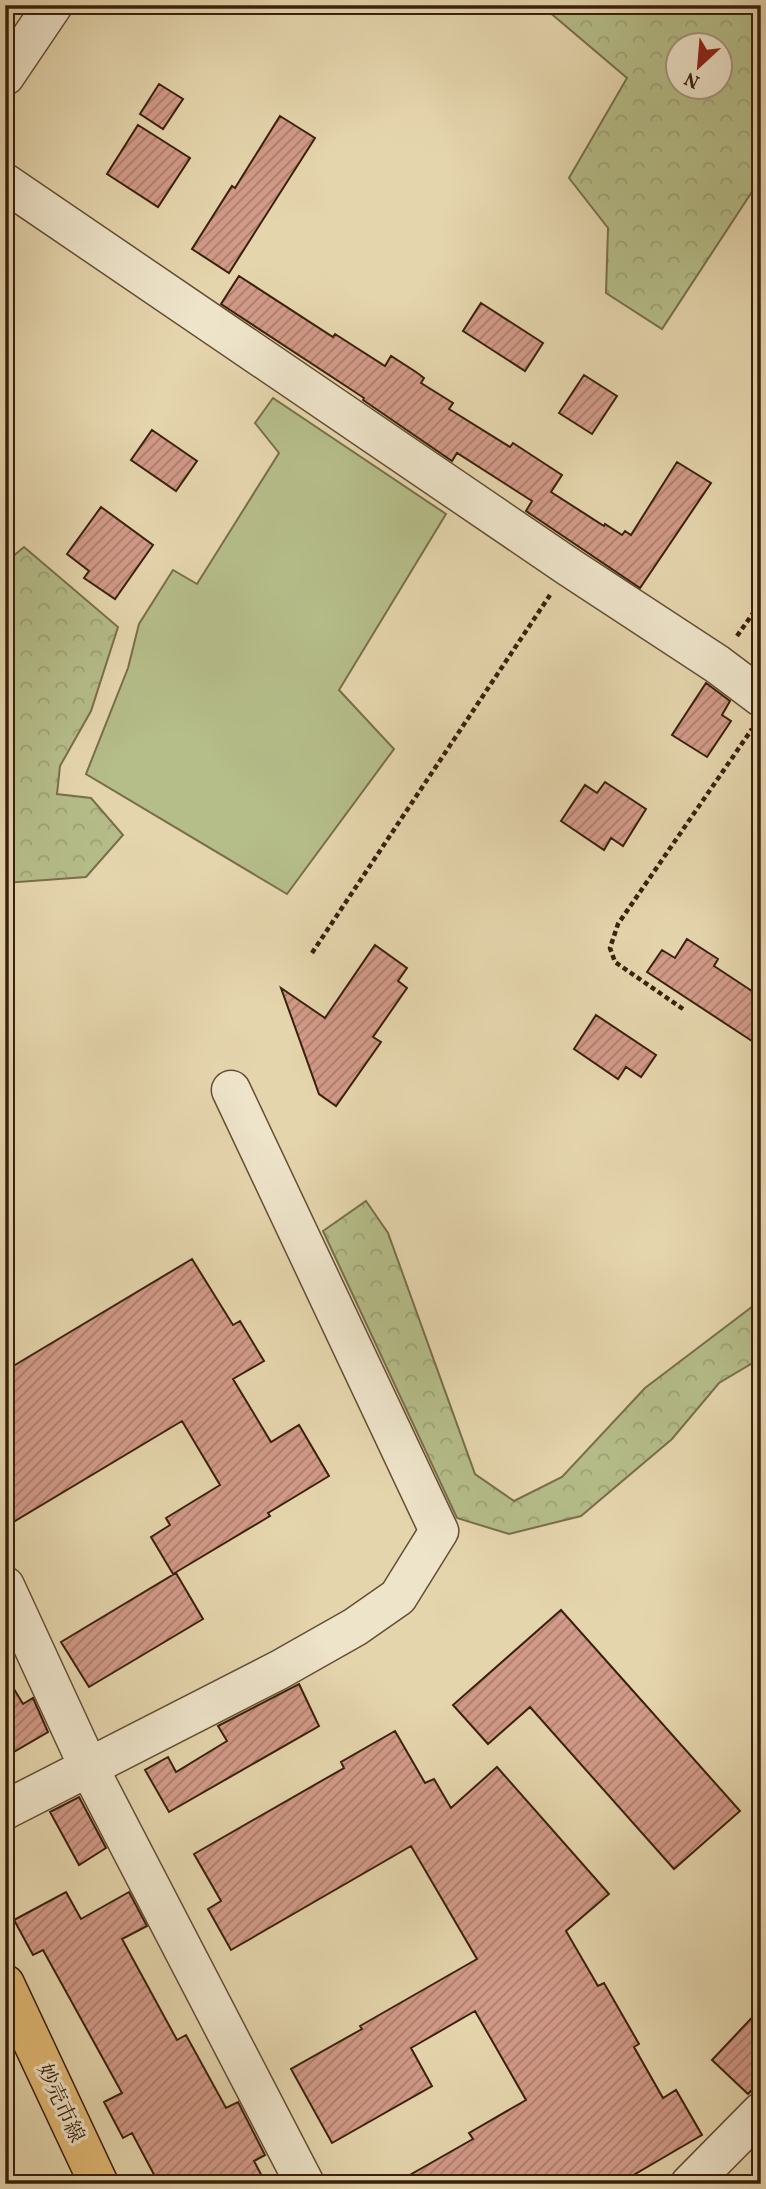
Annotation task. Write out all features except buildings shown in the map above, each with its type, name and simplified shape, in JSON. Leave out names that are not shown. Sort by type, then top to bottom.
[{"type":"main road","name":"妙売市線","points":[[5,1984],[99,2184]]},
{"type":"street","points":[[5,76],[53,5]]},
{"type":"street","points":[[5,183],[569,567],[717,664],[757,713]]},
{"type":"street","points":[[5,1810],[279,1670],[355,1627],[398,1597],[439,1531],[231,1090]]},
{"type":"street","points":[[5,1586],[89,1768],[305,2184]]},
{"type":"street","points":[[690,2184],[761,2112]]},
{"type":"path","points":[[312,953],[569,567]]},
{"type":"path","points":[[683,1009],[615,962],[610,948],[618,924],[757,713]]},
{"type":"green space","points":[[541,5],[761,5],[761,178],[662,329],[606,293],[608,228],[569,178],[627,78]]},
{"type":"green space","points":[[273,398],[446,514],[339,690],[394,749],[287,894],[86,774],[128,668],[139,624],[173,570],[197,584],[279,453],[255,423]]},
{"type":"green space","points":[[24,547],[118,627],[91,711],[60,766],[57,794],[91,798],[123,835],[86,877],[5,883],[5,563]]},
{"type":"green space","points":[[366,1201],[388,1233],[475,1474],[514,1501],[562,1477],[645,1388],[761,1300],[761,1358],[719,1383],[672,1439],[581,1516],[509,1534],[457,1518],[323,1231]]}]
